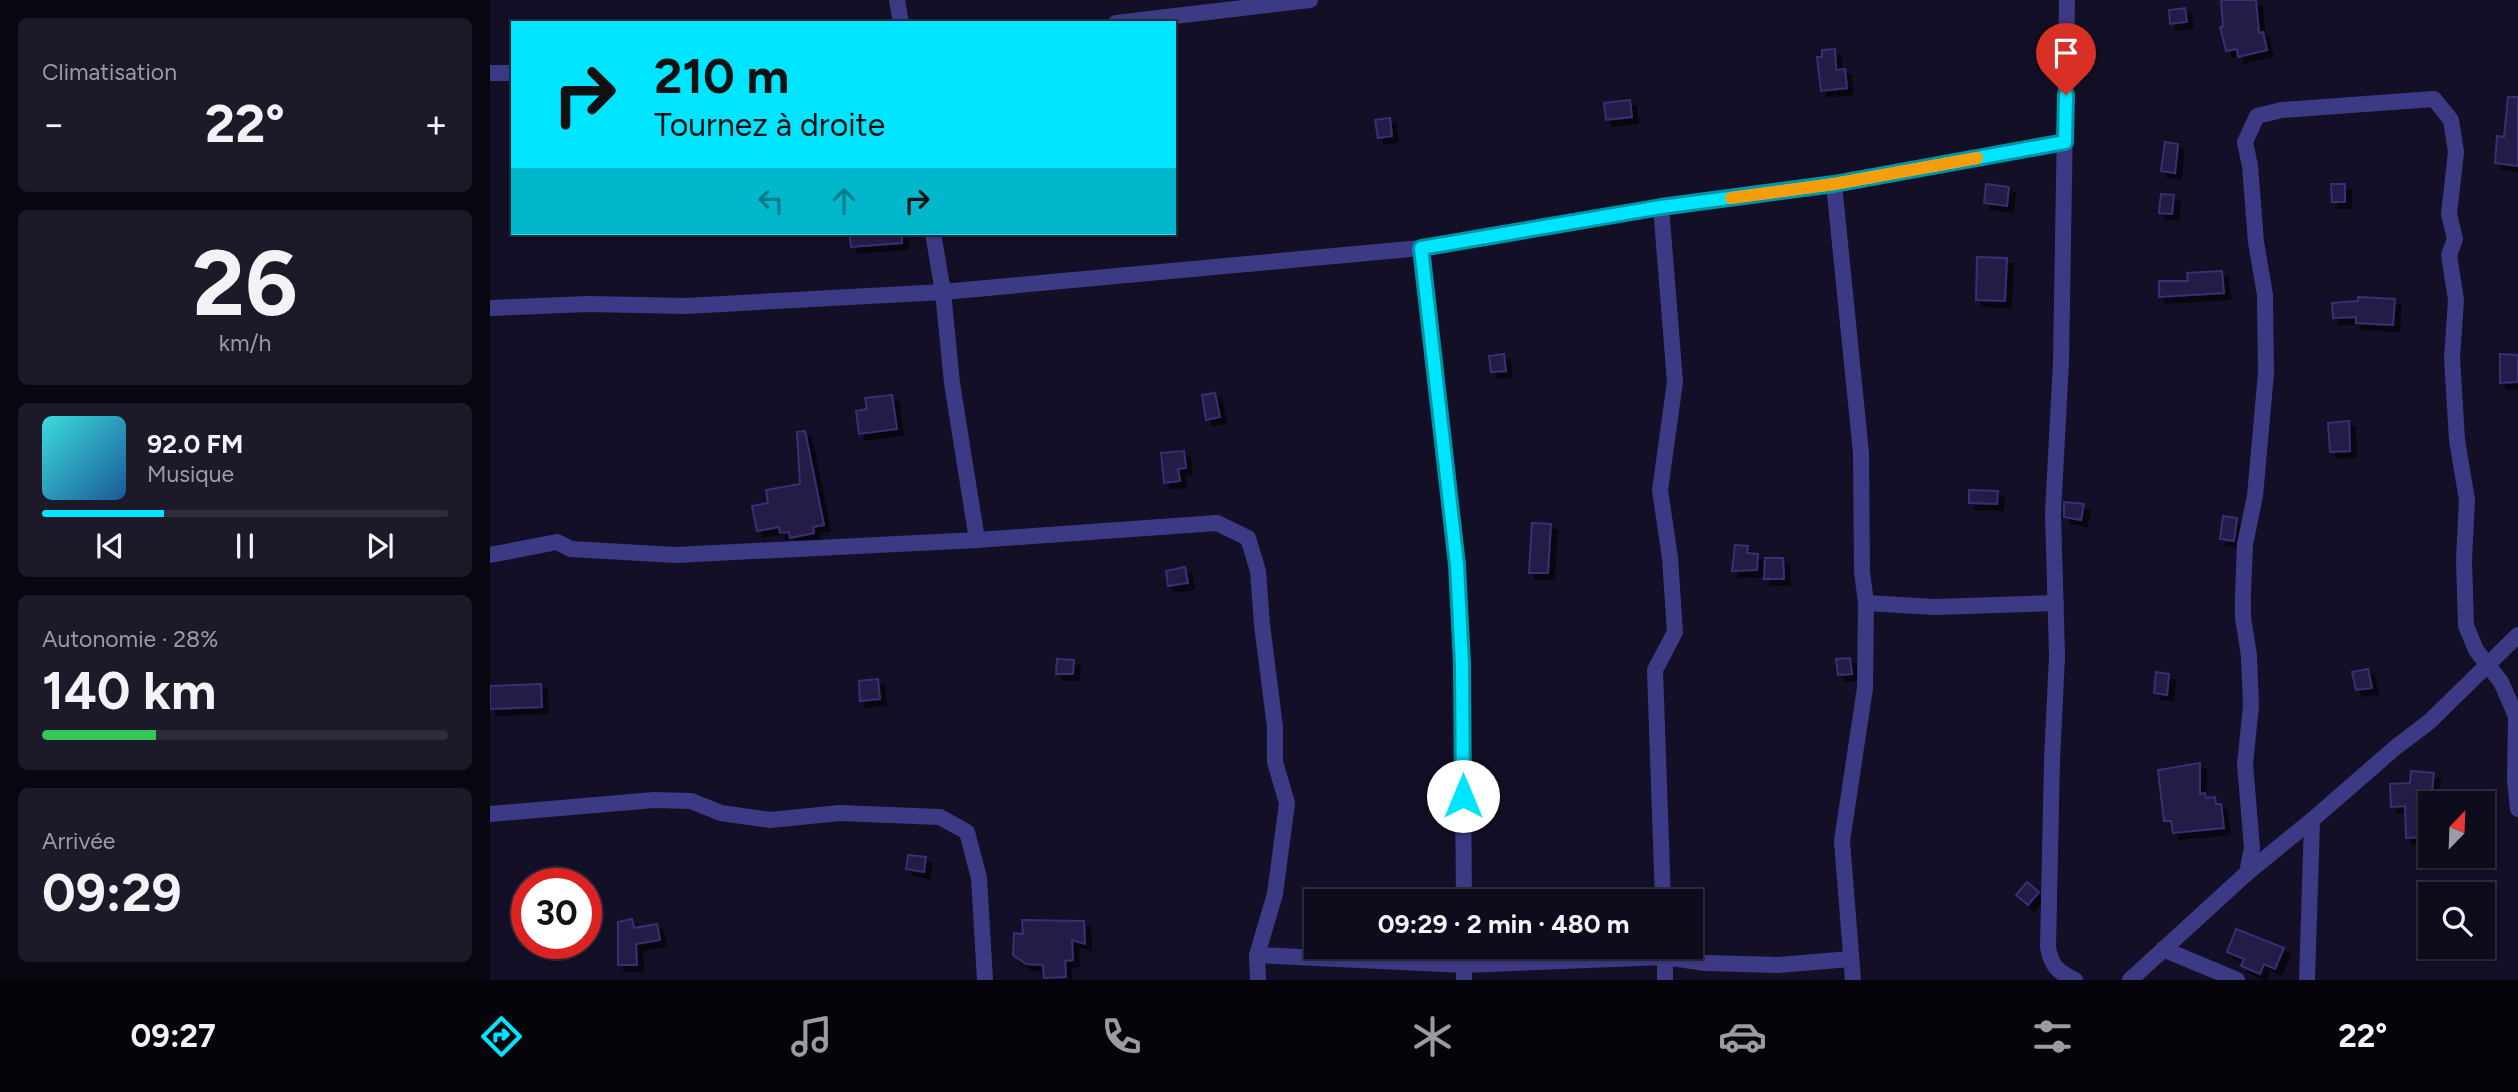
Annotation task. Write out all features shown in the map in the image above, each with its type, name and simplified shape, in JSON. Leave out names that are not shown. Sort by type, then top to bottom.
[{"type":"street","points":[[897,0],[901,21]]},
{"type":"street","points":[[1133,21],[1310,0]]},
{"type":"street","points":[[2067,0],[2061,362],[2053,513],[2057,656],[2048,947],[2051,964],[2075,980]]},
{"type":"street","points":[[490,73],[511,73]]},
{"type":"street","points":[[2247,873],[2252,848],[2245,764],[2251,706],[2243,594],[2245,544],[2255,496],[2266,373],[2264,295],[2245,142],[2257,116],[2295,109],[2434,99],[2451,120],[2456,152],[2449,214],[2455,239],[2449,256],[2456,300],[2452,358],[2457,440],[2467,500],[2464,560],[2466,626],[2476,650],[2501,682],[2516,716],[2515,780],[2518,809]]},
{"type":"street","points":[[490,308],[588,304],[686,306],[943,292],[1421,248],[1661,207],[1834,184],[2065,142]]},
{"type":"street","points":[[1834,184],[1861,453],[1862,572],[1866,603],[1865,688],[1842,841],[1853,980]]},
{"type":"street","points":[[1661,207],[1675,382],[1660,489],[1670,558],[1675,632],[1655,670],[1663,889]]},
{"type":"street","points":[[933,235],[976,540]]},
{"type":"street","points":[[1421,248],[1457,565],[1462,664],[1464,889]]},
{"type":"street","points":[[490,555],[557,542],[571,549],[676,555],[976,540],[1217,523],[1248,538],[1258,571],[1275,727],[1275,762],[1287,803],[1275,894],[1257,955],[1258,980]]},
{"type":"street","points":[[1866,603],[1934,607],[2056,603]]},
{"type":"street","points":[[2130,980],[2247,873],[2429,722],[2518,635]]},
{"type":"street","points":[[490,814],[654,800],[691,801],[721,813],[770,820],[840,813],[940,817],[967,832],[979,878],[985,980]]},
{"type":"street","points":[[2307,980],[2312,820]]},
{"type":"street","points":[[2163,949],[2205,973],[2237,980]]},
{"type":"street","points":[[1257,955],[1464,972],[1595,959]]},
{"type":"street","points":[[1690,959],[1705,963],[1779,965],[1850,958]]},
{"type":"street","points":[[1665,959],[1665,980]]},
{"type":"building","points":[[2221,0],[2256,0],[2259,33],[2263,32],[2267,50],[2238,57],[2237,49],[2226,51],[2220,27],[2223,27]]},
{"type":"building","points":[[2185,8],[2187,22],[2170,24],[2169,10]]},
{"type":"building","points":[[1835,49],[1836,70],[1845,69],[1847,88],[1821,91],[1817,57],[1822,57],[1822,50]]},
{"type":"building","points":[[2508,97],[2518,97],[2518,166],[2495,163],[2497,136],[2504,137]]},
{"type":"building","points":[[1630,100],[1632,117],[1606,120],[1604,103]]},
{"type":"building","points":[[1390,118],[1392,136],[1378,138],[1375,120]]},
{"type":"building","points":[[2165,142],[2178,144],[2175,173],[2161,171]]},
{"type":"building","points":[[1986,184],[2009,187],[2007,206],[1984,203]]},
{"type":"building","points":[[2331,184],[2345,184],[2345,202],[2332,202]]},
{"type":"building","points":[[2161,194],[2174,195],[2172,214],[2159,213]]},
{"type":"building","points":[[849,235],[902,235],[902,243],[851,247]]},
{"type":"building","points":[[1977,257],[2007,258],[2005,301],[1976,300]]},
{"type":"building","points":[[2222,271],[2224,293],[2159,297],[2159,281],[2188,281],[2187,273]]},
{"type":"building","points":[[2358,297],[2395,299],[2393,325],[2356,323],[2356,317],[2333,318],[2332,303],[2358,301]]},
{"type":"building","points":[[1504,354],[1506,371],[1491,372],[1489,356]]},
{"type":"building","points":[[2500,354],[2518,355],[2518,382],[2500,383]]},
{"type":"building","points":[[1215,393],[1220,417],[1206,420],[1202,395]]},
{"type":"building","points":[[892,395],[897,429],[859,434],[856,411],[867,409],[865,398]]},
{"type":"building","points":[[2349,421],[2350,451],[2330,452],[2328,423]]},
{"type":"building","points":[[805,431],[824,525],[813,527],[814,533],[790,538],[789,532],[780,533],[779,527],[757,531],[752,506],[768,503],[766,490],[800,484],[797,432]]},
{"type":"building","points":[[1184,451],[1186,468],[1178,469],[1180,481],[1164,483],[1161,453]]},
{"type":"building","points":[[1969,490],[1998,491],[1997,504],[1969,503]]},
{"type":"building","points":[[2064,502],[2084,504],[2081,520],[2064,517]]},
{"type":"building","points":[[2223,516],[2237,518],[2234,541],[2220,539]]},
{"type":"building","points":[[1532,523],[1551,524],[1548,573],[1529,573]]},
{"type":"building","points":[[1735,545],[1748,546],[1747,553],[1758,554],[1757,570],[1732,571]]},
{"type":"building","points":[[1765,558],[1783,558],[1784,579],[1764,579]]},
{"type":"building","points":[[1185,567],[1188,583],[1168,586],[1166,571]]},
{"type":"building","points":[[1850,658],[1852,674],[1838,675],[1836,659]]},
{"type":"building","points":[[1057,659],[1074,660],[1073,674],[1056,674]]},
{"type":"building","points":[[2368,669],[2372,688],[2356,690],[2352,672]]},
{"type":"building","points":[[2156,672],[2169,674],[2167,695],[2154,693]]},
{"type":"building","points":[[878,679],[880,699],[860,701],[859,681]]},
{"type":"building","points":[[541,684],[542,707],[490,709],[490,686]]},
{"type":"building","points":[[2200,763],[2200,794],[2205,793],[2206,798],[2215,797],[2216,804],[2221,804],[2224,828],[2173,833],[2171,821],[2164,821],[2158,770]]},
{"type":"building","points":[[2411,771],[2434,773],[2432,790],[2442,791],[2418,791],[2418,837],[2406,838],[2405,806],[2391,807],[2390,784],[2410,783]]},
{"type":"building","points":[[908,855],[926,857],[924,872],[906,869]]},
{"type":"building","points":[[2027,882],[2039,892],[2028,905],[2016,895]]},
{"type":"building","points":[[632,919],[634,928],[657,924],[660,940],[636,944],[637,965],[618,965],[618,922]]},
{"type":"building","points":[[1022,920],[1084,921],[1085,944],[1072,940],[1073,960],[1065,961],[1066,977],[1044,978],[1043,965],[1026,964],[1013,955],[1014,933],[1023,934]]},
{"type":"building","points":[[2236,929],[2284,948],[2275,969],[2264,964],[2260,974],[2241,966],[2244,959],[2227,952]]},
{"type":"slow traffic","points":[[1731,198],[1834,184],[1977,158]]},
{"type":"route","points":[[1463,796],[1462,664],[1457,565],[1421,248],[1661,207],[1834,184],[2065,142],[2066,95]]}]
